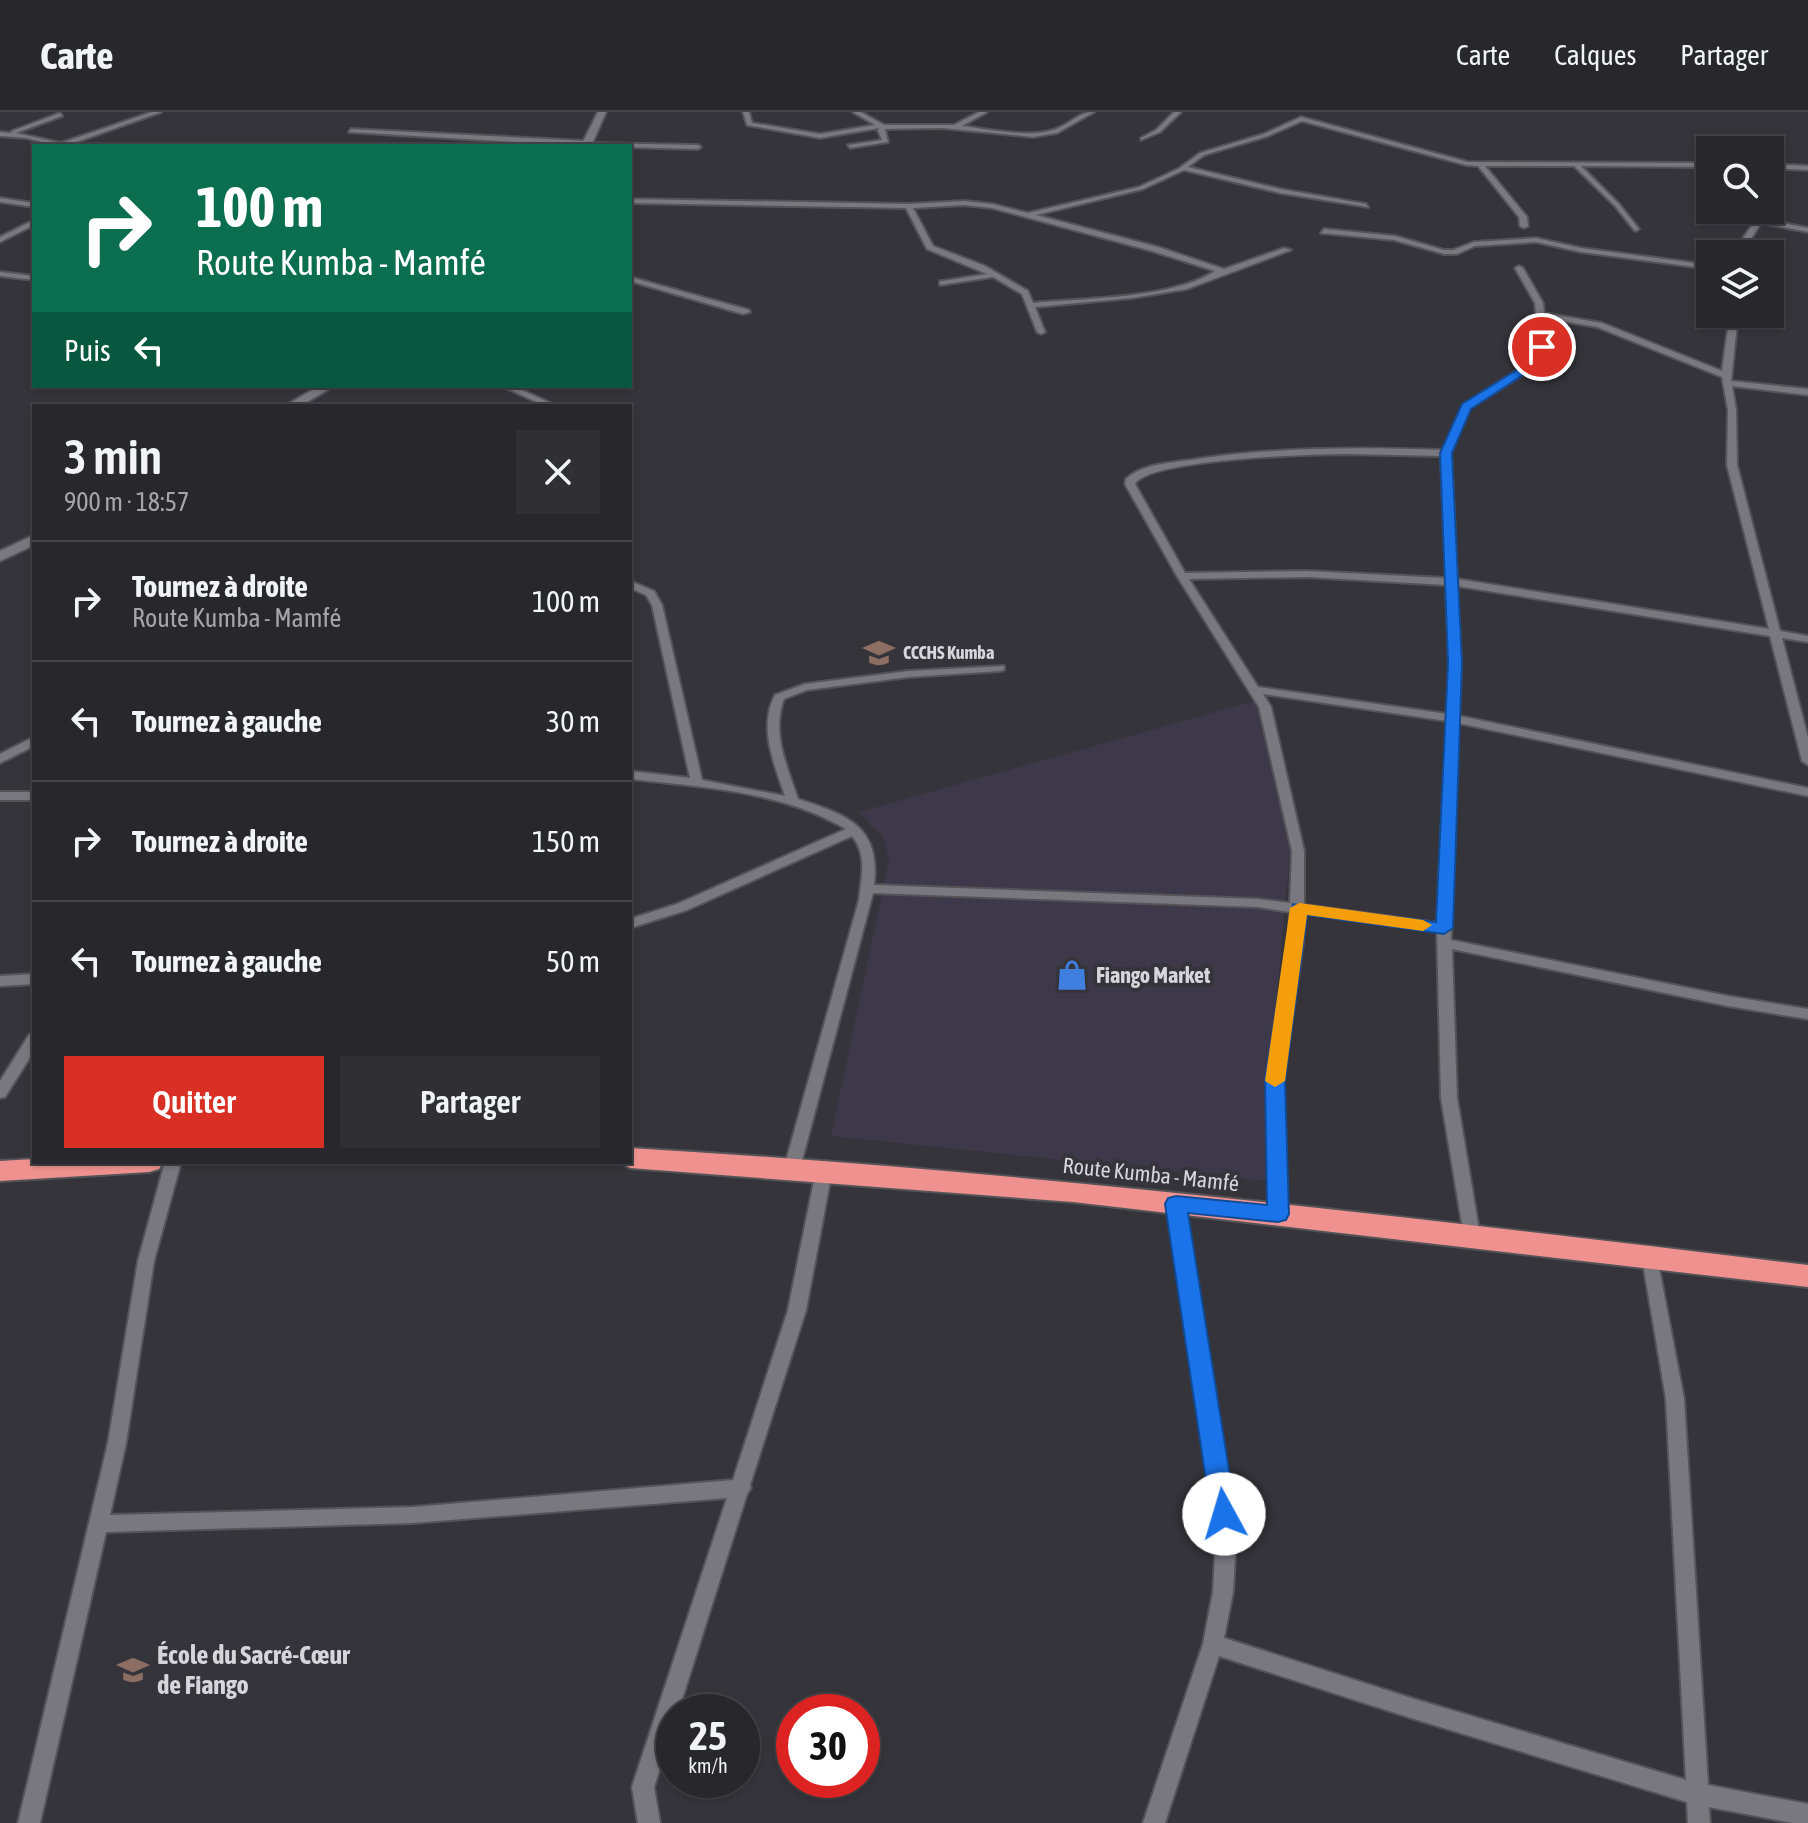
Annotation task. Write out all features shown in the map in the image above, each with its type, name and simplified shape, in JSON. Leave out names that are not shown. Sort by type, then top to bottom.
[{"type":"highway","name":"Route Kumba - Mamfé","points":[[632,1158],[792,1168],[1278,1214],[1808,1276]]},
{"type":"highway","points":[[0,1171],[116,1164]]},
{"type":"main road","points":[[586,144],[602,112]]},
{"type":"main road","points":[[295,404],[324,388]]},
{"type":"main road","points":[[0,557],[32,540]]},
{"type":"street","points":[[63,144],[158,112]]},
{"type":"street","points":[[746,112],[749,124],[807,136],[882,126],[955,127],[1042,135],[1055,132],[1091,112]]},
{"type":"street","points":[[856,112],[882,126]]},
{"type":"street","points":[[955,127],[984,112]]},
{"type":"street","points":[[1143,139],[1158,131],[1178,112]]},
{"type":"street","points":[[1288,112],[1301,119],[1426,154],[1480,164],[1696,165]]},
{"type":"street","points":[[10,134],[60,115]]},
{"type":"street","points":[[1029,215],[1133,190],[1182,168],[1202,154],[1266,135],[1301,119]]},
{"type":"street","points":[[850,146],[886,141],[882,126]]},
{"type":"street","points":[[351,131],[569,144]]},
{"type":"street","points":[[0,134],[55,144]]},
{"type":"street","points":[[632,146],[698,147]]},
{"type":"street","points":[[1480,164],[1523,217],[1524,226]]},
{"type":"street","points":[[1576,165],[1617,205],[1635,229]]},
{"type":"street","points":[[1784,167],[1808,168]]},
{"type":"street","points":[[1182,168],[1280,191],[1366,206]]},
{"type":"street","points":[[0,200],[32,205]]},
{"type":"street","points":[[632,201],[908,206],[964,203],[1029,215],[1184,258],[1219,269],[1221,273]]},
{"type":"street","points":[[908,206],[930,247],[994,275],[1025,293],[1041,332]]},
{"type":"street","points":[[0,240],[32,223]]},
{"type":"street","points":[[1775,224],[1808,230]]},
{"type":"street","points":[[1324,231],[1395,238],[1444,252],[1454,252],[1474,244],[1536,240],[1593,252],[1696,265]]},
{"type":"street","points":[[1032,305],[1180,288],[1287,250]]},
{"type":"street","points":[[1472,1236],[1449,1098],[1445,936],[1453,718],[1454,582],[1446,453],[1466,407],[1536,359],[1542,347],[1539,303],[1519,268]]},
{"type":"street","points":[[0,274],[32,278]]},
{"type":"street","points":[[943,283],[994,275]]},
{"type":"street","points":[[632,280],[746,312]]},
{"type":"street","points":[[1542,315],[1599,325],[1727,379],[1808,392]]},
{"type":"street","points":[[1732,328],[1727,379],[1732,410],[1732,465],[1808,761]]},
{"type":"street","points":[[511,388],[548,404]]},
{"type":"street","points":[[1278,1214],[1275,1080],[1299,908],[1298,851],[1265,707],[1182,576],[1130,484],[1134,476],[1196,462],[1297,452],[1369,450],[1446,453]]},
{"type":"street","points":[[1182,576],[1307,574],[1454,582],[1808,639]]},
{"type":"street","points":[[632,585],[650,593],[657,605],[697,784]]},
{"type":"street","points":[[793,802],[773,739],[772,710],[779,697],[805,687],[909,674],[1000,668]]},
{"type":"street","points":[[1256,690],[1453,718],[1808,792]]},
{"type":"street","points":[[0,759],[32,742]]},
{"type":"street","points":[[632,775],[697,784],[817,808],[855,830],[865,843],[870,859],[867,889],[792,1168]]},
{"type":"street","points":[[0,796],[32,796]]},
{"type":"street","points":[[632,923],[682,907],[855,830]]},
{"type":"street","points":[[867,889],[1248,902],[1299,908],[1445,936],[1728,1001],[1808,1014]]},
{"type":"street","points":[[0,981],[32,979]]},
{"type":"street","points":[[0,1093],[32,1042]]},
{"type":"street","points":[[29,1823],[117,1443],[146,1261],[172,1164]]},
{"type":"street","points":[[649,1823],[643,1787],[797,1310],[824,1171]]},
{"type":"street","points":[[1154,1823],[1213,1644],[1223,1592],[1226,1539],[1221,1489],[1176,1204]]},
{"type":"street","points":[[1650,1257],[1675,1399],[1699,1823]]},
{"type":"street","points":[[98,1524],[413,1515],[742,1488]]},
{"type":"street","points":[[1213,1644],[1696,1794],[1808,1815]]},
{"type":"shaded area","name":"Fiango Market","points":[[1258,700],[1291,842],[1268,1090],[1266,1181],[831,1136],[889,860],[883,837],[859,812]]},
{"type":"slow traffic","points":[[1275,1081],[1299,908],[1423,925]]},
{"type":"place","name":"CCCHS Kumba","points":[[879,653]]},
{"type":"place","name":"Fiango Market","points":[[1072,975]]},
{"type":"place","name":"École du Sacré-Cœur de Fiango","points":[[133,1670]]},
{"type":"route","points":[[1224,1514],[1176,1204],[1278,1214],[1275,1080],[1299,908],[1444,928],[1455,663],[1454,582],[1446,453],[1466,407],[1527,368],[1542,347]]}]
